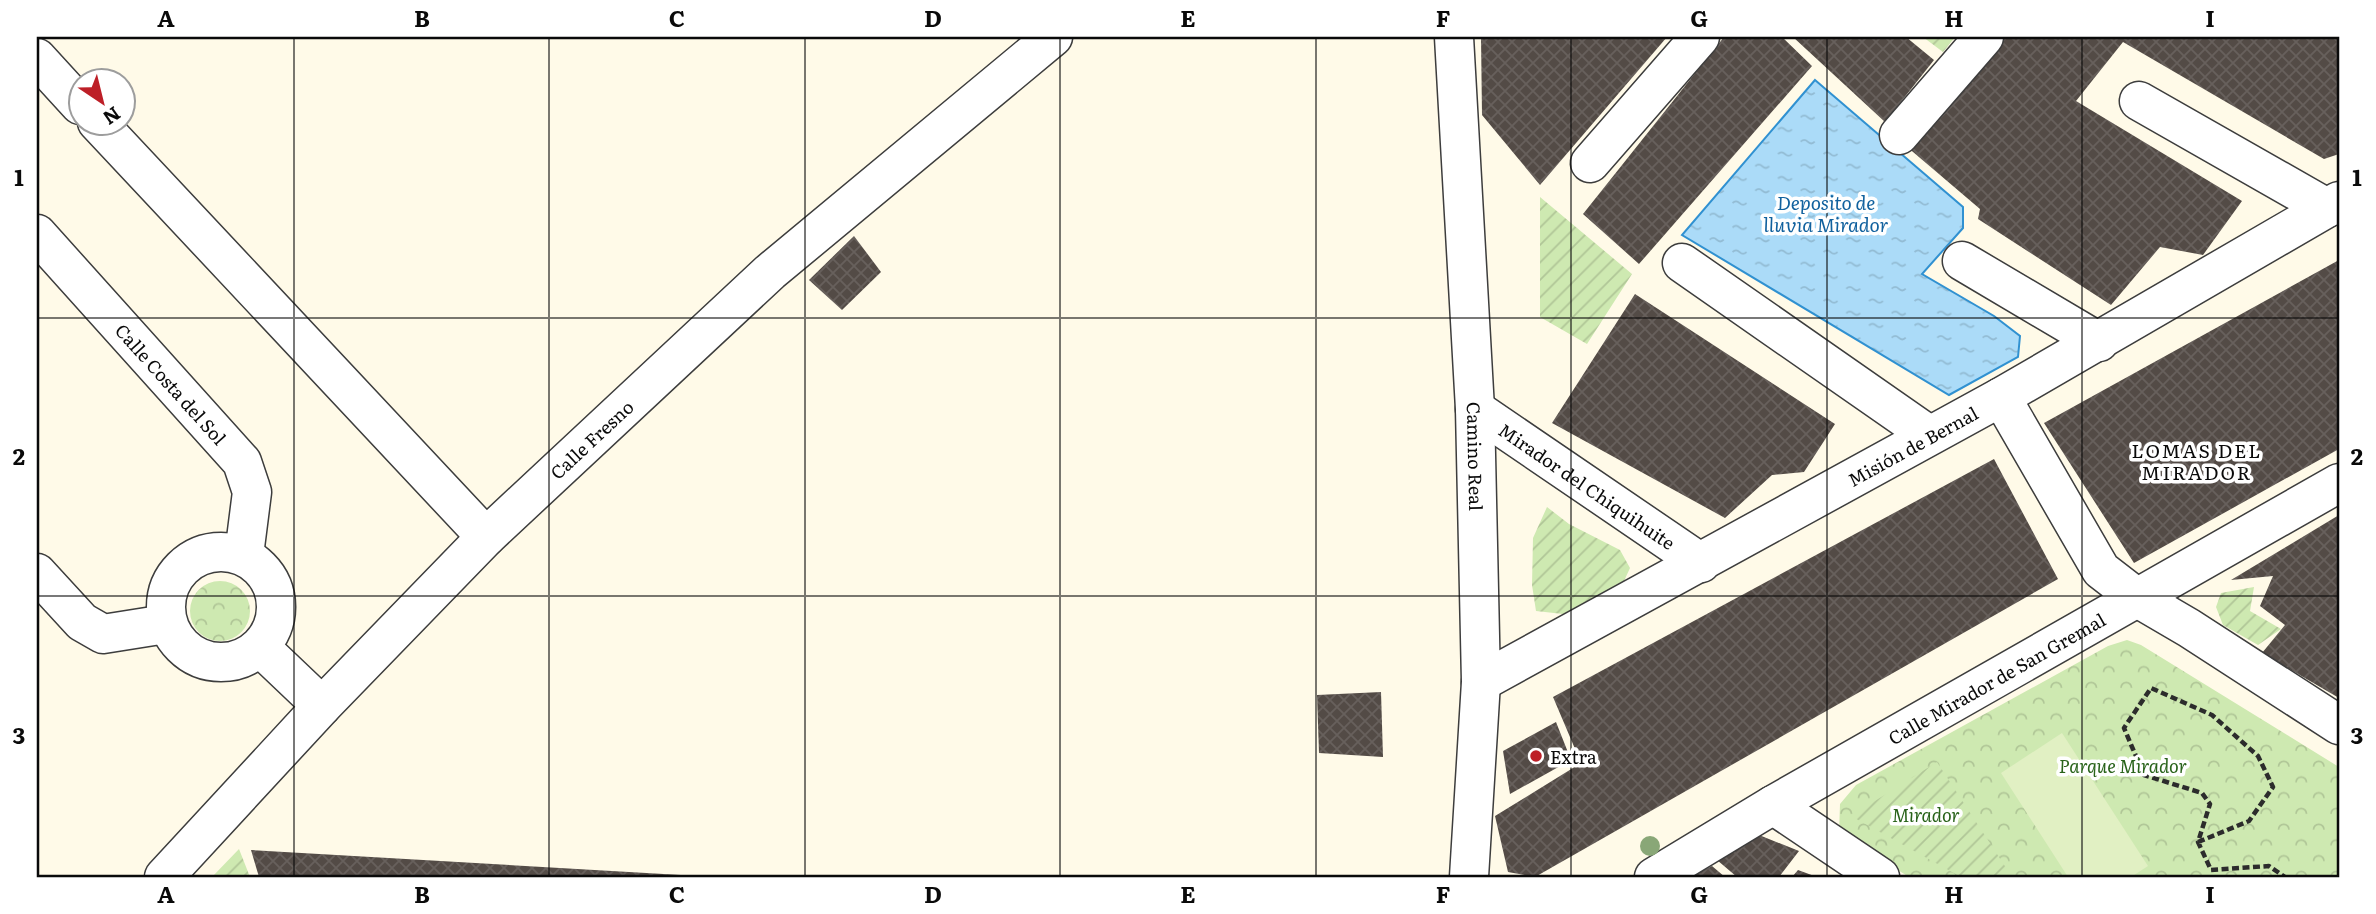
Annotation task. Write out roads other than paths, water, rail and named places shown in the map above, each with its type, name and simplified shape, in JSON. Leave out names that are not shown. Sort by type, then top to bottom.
[{"type":"street","name":"Calle Fresno","points":[[164,877],[322,706],[486,537],[770,272],[1053,37]]},
{"type":"street","name":"Camino Real","points":[[1454,37],[1475,409],[1481,682],[1469,877]]},
{"type":"street","points":[[1590,163],[1700,37]]},
{"type":"street","points":[[1899,135],[1984,37]]},
{"type":"street","points":[[37,58],[66,90]]},
{"type":"street","points":[[2139,102],[2333,205]]},
{"type":"street","points":[[110,136],[486,537]]},
{"type":"street","name":"Misión de Bernal","points":[[1481,682],[2099,342],[2333,205]]},
{"type":"street","name":"Calle Costa del Sol","points":[[37,234],[242,462],[252,492],[244,555]]},
{"type":"street","points":[[1962,261],[2099,342]]},
{"type":"street","points":[[1682,263],[1929,435]]},
{"type":"street","points":[[2000,397],[2101,570],[2136,597],[2339,725]]},
{"type":"street","name":"Mirador del Chiquihuite","points":[[1475,409],[1701,563]]},
{"type":"street","name":"Calle Mirador de San Gremal","points":[[1654,877],[1773,805],[2339,483]]},
{"type":"street","points":[[211,551],[244,555],[265,572],[276,597],[274,624],[260,647],[235,662],[207,662],[182,648],[166,624],[166,593],[182,566],[211,551]]},
{"type":"street","points":[[37,573],[82,622],[103,634],[166,624]]},
{"type":"street","points":[[260,647],[322,706]]},
{"type":"street","points":[[1773,805],[1880,877]]},
{"type":"water","name":"Deposito de lluvia Mirador","points":[[1815,80],[1963,207],[1963,228],[1922,274],[1994,316],[2020,336],[2018,357],[1949,395],[1682,235]]},
{"type":"place","name":"Extra","points":[[1536,756]]},
{"type":"district","name":"LOMAS DEL MIRADOR","points":[[2197,461]]},
{"type":"park label","name":"Parque Mirador","points":[[2123,765]]},
{"type":"park label","name":"Mirador","points":[[1926,814]]}]
